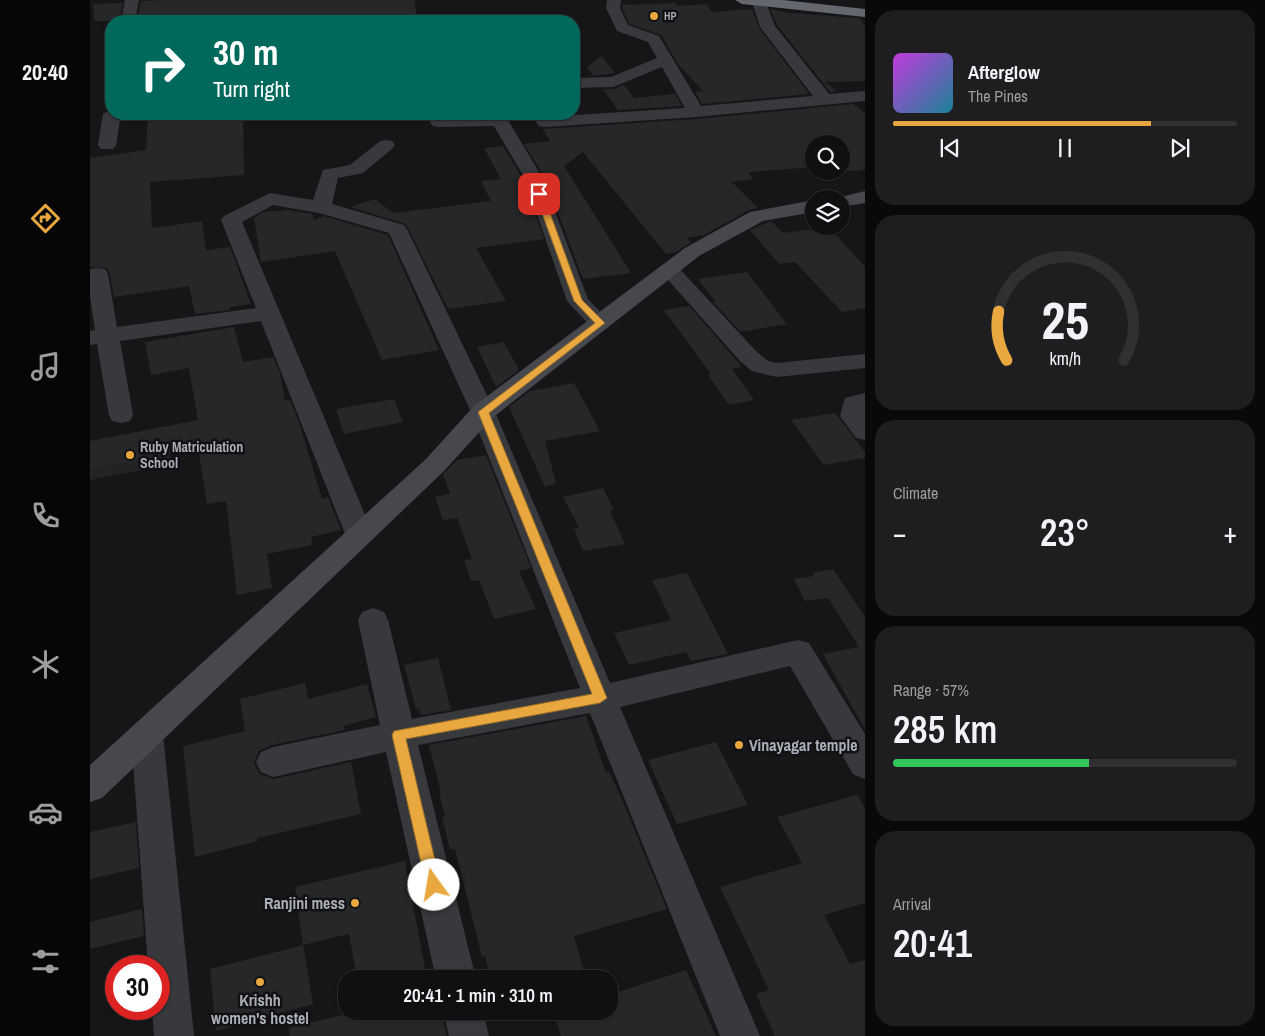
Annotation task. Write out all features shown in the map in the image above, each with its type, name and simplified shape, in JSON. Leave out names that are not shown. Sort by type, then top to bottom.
[{"type":"highway","points":[[805,0],[865,6]]},
{"type":"highway","points":[[748,1],[865,13]]},
{"type":"street","points":[[129,15],[132,0]]},
{"type":"street","points":[[614,0],[613,8],[622,28],[654,39],[696,112]]},
{"type":"street","points":[[748,1],[825,100]]},
{"type":"street","points":[[580,85],[614,82],[666,60]]},
{"type":"street","points":[[580,119],[696,112],[865,96]]},
{"type":"street","points":[[580,108],[583,119]]},
{"type":"street","points":[[107,145],[111,120]]},
{"type":"street","points":[[545,122],[570,120]]},
{"type":"street","points":[[439,122],[500,121],[533,177],[578,301],[600,323]]},
{"type":"street","points":[[321,207],[330,174],[356,169],[386,145]]},
{"type":"street","points":[[850,200],[865,197]]},
{"type":"street","points":[[360,534],[231,220],[270,199],[321,207],[398,229],[483,412],[740,1036]]},
{"type":"street","points":[[90,787],[435,465],[483,412],[692,252],[757,216],[805,208]]},
{"type":"street","points":[[669,270],[748,356],[760,366],[790,370],[865,361]]},
{"type":"street","points":[[97,274],[99,337],[120,415]]},
{"type":"street","points":[[99,337],[269,313]]},
{"type":"street","points":[[865,401],[854,404],[852,416],[865,432]]},
{"type":"street","points":[[373,620],[398,735],[454,970]]},
{"type":"street","points":[[273,762],[398,735],[600,698],[798,652],[865,764]]},
{"type":"street","points":[[147,734],[174,1036]]},
{"type":"street","points":[[466,1020],[469,1036]]},
{"type":"shaded area","name":"Ruby Matriculation School","points":[[166,431],[172,464],[90,480],[90,446]]},
{"type":"building","points":[[415,0],[416,15],[138,15],[141,1]]},
{"type":"building","points":[[123,3],[120,15],[105,15],[105,21],[94,21],[93,4]]},
{"type":"building","points":[[675,3],[677,6],[706,4],[712,12],[752,9],[759,28],[809,94],[702,104],[695,92],[703,91],[678,64],[661,35],[629,24],[622,8],[622,5]]},
{"type":"building","points":[[770,9],[789,13],[859,18],[865,26],[865,81],[825,82],[837,91],[830,92],[777,25]]},
{"type":"building","points":[[602,56],[615,73],[593,76],[587,67]]},
{"type":"building","points":[[624,85],[634,98],[675,94],[682,106],[618,110],[603,89],[614,89]]},
{"type":"building","points":[[853,104],[865,113],[865,170],[850,171],[850,135],[805,135],[805,168],[748,172],[753,179],[732,182],[758,208],[749,210],[704,235],[687,238],[691,242],[676,252],[666,254],[583,152],[564,166],[631,273],[583,279],[544,176],[524,144],[550,141],[543,129],[696,119]]},
{"type":"building","points":[[148,120],[243,120],[244,175],[150,182],[152,228],[202,221],[206,250],[230,247],[251,304],[229,307],[230,310],[195,314],[189,286],[114,297],[110,274],[107,268],[90,267],[90,158],[146,150]]},
{"type":"building","points":[[503,146],[522,178],[544,239],[476,248],[506,301],[448,309],[406,224],[350,207],[375,199],[393,213],[491,201],[481,181],[501,179],[484,148]]},
{"type":"building","points":[[288,210],[312,214],[314,220],[324,216],[388,235],[439,350],[382,360],[335,251],[261,262],[254,218],[263,212]]},
{"type":"building","points":[[771,221],[783,233],[805,230],[805,235],[836,235],[865,267],[865,308],[842,312],[795,262],[779,264],[750,230]]},
{"type":"building","points":[[747,272],[787,324],[741,332],[713,302],[716,302],[698,279]]},
{"type":"building","points":[[689,306],[742,367],[732,369],[754,400],[729,405],[708,375],[711,374],[664,310]]},
{"type":"building","points":[[234,327],[243,362],[273,357],[280,373],[285,401],[290,400],[300,425],[322,499],[328,497],[341,530],[311,537],[313,545],[267,554],[272,588],[237,595],[226,501],[207,504],[198,448],[90,469],[90,441],[198,420],[189,368],[151,375],[145,342]]},
{"type":"building","points":[[504,342],[519,370],[496,387],[477,347]]},
{"type":"building","points":[[574,383],[600,431],[545,441],[556,483],[545,487],[509,407],[530,391]]},
{"type":"building","points":[[394,399],[403,422],[344,434],[336,409]]},
{"type":"building","points":[[835,413],[865,452],[865,458],[824,465],[791,420]]},
{"type":"building","points":[[486,455],[531,568],[519,571],[536,609],[494,619],[479,580],[471,581],[464,560],[472,559],[457,518],[443,520],[435,497],[450,494],[443,474],[457,460]]},
{"type":"building","points":[[603,488],[614,510],[610,511],[625,544],[583,551],[574,529],[579,528],[563,497]]},
{"type":"building","points":[[833,569],[865,617],[865,730],[823,654],[859,647],[828,598],[805,601],[794,579],[814,576],[812,573]]},
{"type":"building","points":[[687,573],[728,654],[691,661],[686,652],[629,665],[614,633],[671,620],[652,580]]},
{"type":"building","points":[[438,658],[451,710],[421,715],[419,708],[416,709],[404,665]]},
{"type":"building","points":[[305,683],[308,699],[367,684],[376,717],[344,726],[345,730],[272,745],[259,751],[254,763],[260,774],[273,779],[351,762],[361,814],[257,838],[258,841],[195,857],[183,746],[245,731],[240,699]]},
{"type":"building","points":[[586,716],[606,773],[609,772],[621,797],[667,909],[574,936],[583,970],[489,970],[485,956],[482,957],[455,849],[450,850],[442,817],[445,816],[439,793],[441,793],[429,745]]},
{"type":"building","points":[[716,742],[748,805],[677,824],[648,760]]},
{"type":"building","points":[[857,795],[865,808],[865,903],[824,915],[850,964],[865,960],[865,1036],[775,1036],[756,994],[769,990],[720,887],[802,863],[777,817]]},
{"type":"building","points":[[136,822],[139,868],[90,879],[90,832]]},
{"type":"building","name":"Ranjini mess","points":[[405,861],[425,970],[355,970],[349,934],[303,945],[295,887]]},
{"type":"building","points":[[142,909],[144,936],[90,949],[90,922]]},
{"type":"building","name":"Krishh women's hostel","points":[[303,945],[313,1004],[216,1031],[210,969]]},
{"type":"building","points":[[686,970],[716,1036],[561,1036],[556,1020],[618,1020],[618,992]]},
{"type":"building","points":[[338,1016],[338,1020],[443,1020],[447,1036],[290,1036],[289,1028]]},
{"type":"place","name":"HP","points":[[654,16]]},
{"type":"place","name":"Ruby Matriculation School","points":[[130,455]]},
{"type":"place","name":"Vinayagar temple","points":[[739,745]]},
{"type":"place","name":"Ranjini mess","points":[[355,903]]},
{"type":"place","name":"Krishh women's hostel","points":[[260,982]]},
{"type":"route","points":[[434,885],[398,735],[600,698],[483,412],[600,323],[578,301],[539,194]]}]
